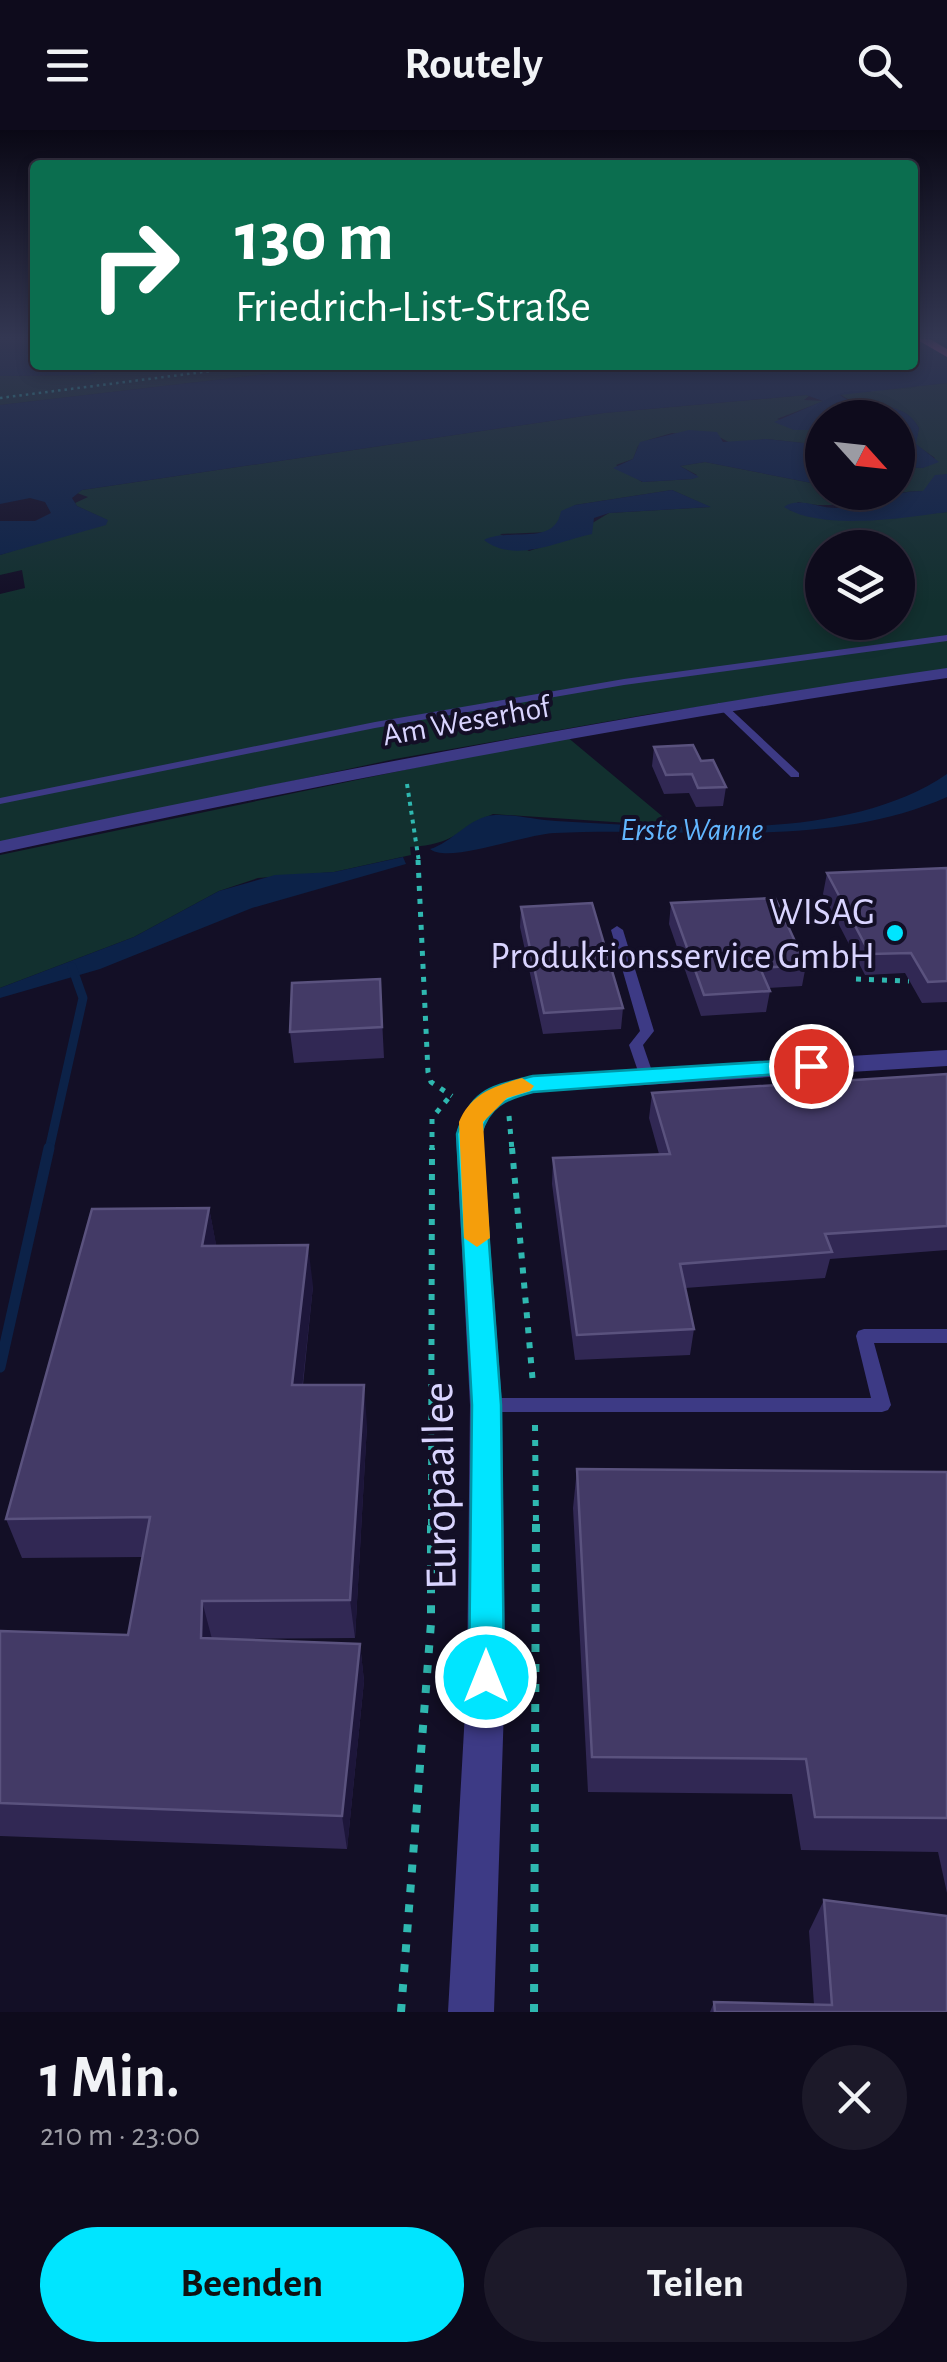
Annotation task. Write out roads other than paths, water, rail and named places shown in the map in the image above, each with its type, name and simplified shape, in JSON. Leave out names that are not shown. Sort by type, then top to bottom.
[{"type":"street","name":"Am Weserhof","points":[[0,847],[404,762],[721,706],[947,673]]},
{"type":"street","points":[[646,1077],[947,1058]]},
{"type":"street","name":"Europaallee","points":[[472,2012],[486,1677],[486,1405],[469,1134],[476,1099],[533,1084],[646,1077]]},
{"type":"lane","points":[[0,801],[375,725],[586,689],[947,638]]},
{"type":"lane","points":[[721,706],[795,776]]},
{"type":"lane","points":[[617,930],[647,1030],[636,1045],[646,1077]]},
{"type":"lane","points":[[486,1405],[882,1405],[864,1336],[947,1336]]},
{"type":"water","points":[[0,427],[510,427],[82,490],[72,498],[77,506],[108,520],[106,525],[0,555],[0,521],[35,521],[51,513],[45,502],[30,498],[0,504]]},
{"type":"water","points":[[915,427],[919,428],[916,444],[939,462],[915,468]]},
{"type":"water","points":[[689,430],[717,432],[723,442],[766,439],[805,443],[805,482],[705,462],[680,466],[699,477],[643,482],[613,468],[633,459],[640,442]]},
{"type":"water","points":[[947,474],[947,512],[840,521],[819,519],[784,507],[796,503],[805,504],[805,510],[915,510],[915,492],[923,491],[935,475]]},
{"type":"water","points":[[672,490],[711,507],[609,513],[594,518],[592,534],[537,549],[509,550],[484,540],[541,533],[557,522],[561,511],[575,505]]},
{"type":"water","points":[[947,774],[947,797],[900,814],[852,824],[753,833],[555,833],[470,851],[440,853],[430,849],[477,820],[495,815],[705,827],[810,821],[859,812],[906,796]]},
{"type":"water","points":[[403,857],[406,864],[252,908],[100,969],[0,998],[0,988],[134,937],[219,891],[275,875],[334,872]]},
{"type":"waterway","name":"Erste Wanne","points":[[49,1150],[83,998],[72,967]]},
{"type":"waterway","name":"Erste Wanne","points":[[0,1367],[49,1148]]},
{"type":"place","name":"WISAG Produktionsservice GmbH","points":[[895,933]]}]
